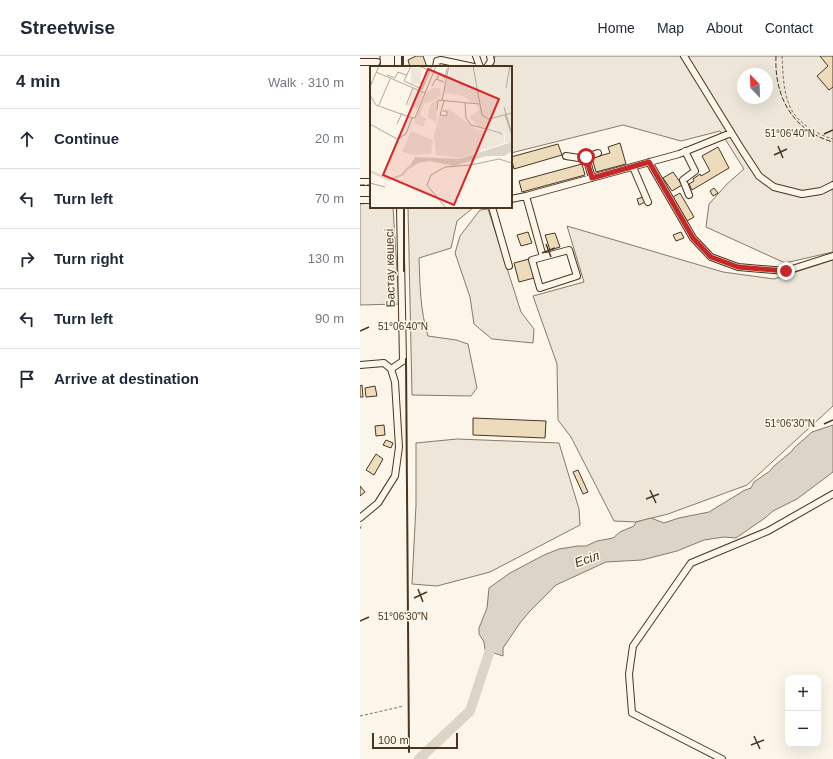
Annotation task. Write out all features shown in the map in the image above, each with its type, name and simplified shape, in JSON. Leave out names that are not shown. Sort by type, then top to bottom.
[{"type":"street","points":[[476,56],[480,66]]},
{"type":"street","points":[[488,66],[491,61],[490,56]]},
{"type":"street","points":[[684,56],[759,176],[774,187],[802,194],[821,191],[833,185]]},
{"type":"street","points":[[436,66],[437,61],[454,59],[472,66]]},
{"type":"street","points":[[360,62],[377,62]]},
{"type":"street","points":[[512,196],[526,196],[633,167],[685,151],[731,133]]},
{"type":"street","points":[[685,151],[695,171],[683,180],[690,195]]},
{"type":"street","points":[[566,156],[579,158],[598,153]]},
{"type":"street","points":[[586,157],[592,178]]},
{"type":"street","points":[[649,162],[693,238],[711,257],[738,267],[786,271],[833,256]]},
{"type":"street","points":[[633,167],[648,202]]},
{"type":"street","points":[[526,196],[544,257]]},
{"type":"street","name":"Бастау көшесі","points":[[391,369],[403,361],[400,208]]},
{"type":"street","points":[[492,208],[509,266]]},
{"type":"street","points":[[569,250],[577,276],[540,288],[532,260],[544,257],[569,250]]},
{"type":"street","points":[[360,365],[384,363],[391,369],[395,382],[399,447],[395,476],[378,503],[360,518]]},
{"type":"street","points":[[722,759],[632,713],[629,674],[633,646],[692,563],[768,531],[833,494]]},
{"type":"path","points":[[782,56],[784,85],[791,109],[805,125],[822,137],[833,139]]},
{"type":"path","points":[[360,716],[404,706]]},
{"type":"shaded area","points":[[495,56],[833,56],[833,252],[785,263],[706,227],[709,204],[727,184],[744,169],[720,131],[681,141],[623,125],[512,153],[512,66],[493,66]]},
{"type":"shaded area","points":[[370,203],[370,208],[393,208],[399,304],[360,305],[360,204]]},
{"type":"shaded area","points":[[408,208],[473,208],[457,221],[451,248],[419,258],[422,307],[428,336],[456,340],[468,344],[477,388],[471,396],[412,395]]},
{"type":"shaded area","points":[[488,209],[521,312],[534,329],[533,343],[492,339],[474,324],[470,297],[455,253],[460,236],[480,210]]},
{"type":"shaded area","points":[[567,226],[723,272],[774,279],[833,260],[833,406],[747,485],[668,514],[636,522],[614,521],[571,437],[558,420],[557,364],[533,296],[584,282]]},
{"type":"shaded area","points":[[457,439],[559,443],[579,509],[580,525],[490,572],[437,586],[412,584],[416,505],[416,443]]},
{"type":"water","points":[[833,425],[833,472],[797,499],[773,511],[736,538],[724,537],[704,540],[677,551],[642,560],[606,562],[556,585],[520,623],[503,648],[503,656],[485,650],[484,642],[479,634],[479,628],[487,608],[489,588],[510,573],[544,555],[559,549],[586,546],[597,541],[613,538],[620,532],[634,526],[636,522],[651,518],[664,523],[679,518],[709,512],[745,490],[751,488],[754,482],[770,471],[812,432]]},
{"type":"building","points":[[416,56],[423,56],[427,66],[410,66],[408,60]]},
{"type":"building","points":[[820,56],[833,56],[833,87],[829,90],[817,76],[828,66]]},
{"type":"building","points":[[620,143],[626,164],[596,172],[592,158],[610,153],[608,147]]},
{"type":"building","points":[[558,144],[562,155],[514,169],[512,157]]},
{"type":"building","points":[[718,147],[729,168],[692,190],[689,184],[694,181],[693,179],[700,174],[701,176],[710,171],[702,156]]},
{"type":"building","points":[[582,164],[585,175],[522,192],[519,181]]},
{"type":"building","points":[[673,172],[682,185],[672,191],[663,178]]},
{"type":"building","points":[[714,188],[718,193],[713,196],[710,191]]},
{"type":"building","points":[[680,193],[694,217],[687,221],[673,197]]},
{"type":"building","points":[[643,197],[645,202],[639,205],[637,199]]},
{"type":"building","points":[[528,232],[532,243],[521,246],[517,235]]},
{"type":"building","points":[[681,232],[684,238],[676,241],[673,235]]},
{"type":"building","points":[[555,233],[560,247],[550,250],[545,235]]},
{"type":"building","points":[[529,259],[534,278],[519,282],[514,263]]},
{"type":"building","points":[[362,385],[363,397],[360,397],[360,386]]},
{"type":"building","points":[[375,386],[377,396],[366,397],[365,388]]},
{"type":"building","points":[[473,418],[546,421],[545,438],[473,435]]},
{"type":"building","points":[[384,425],[385,435],[376,436],[375,426]]},
{"type":"building","points":[[386,440],[393,443],[391,448],[383,445]]},
{"type":"building","points":[[376,454],[383,459],[374,475],[366,470]]},
{"type":"building","points":[[578,470],[588,492],[583,494],[573,472]]},
{"type":"building","points":[[360,486],[365,492],[360,496]]},
{"type":"waterway","name":"Есіл","points":[[419,759],[470,711],[494,638]]},
{"type":"fence","points":[[380,56],[380,66]]},
{"type":"fence","points":[[776,56],[778,85],[789,110],[797,121],[807,130],[819,137],[833,142]]},
{"type":"fence","points":[[360,185],[370,185]]},
{"type":"wall","points":[[403,56],[403,66]]},
{"type":"wall","points":[[404,208],[404,271]]},
{"type":"wall","points":[[406,359],[409,752]]},
{"type":"route","points":[[586,157],[592,178],[649,162],[693,238],[711,257],[738,267],[786,271]]}]
